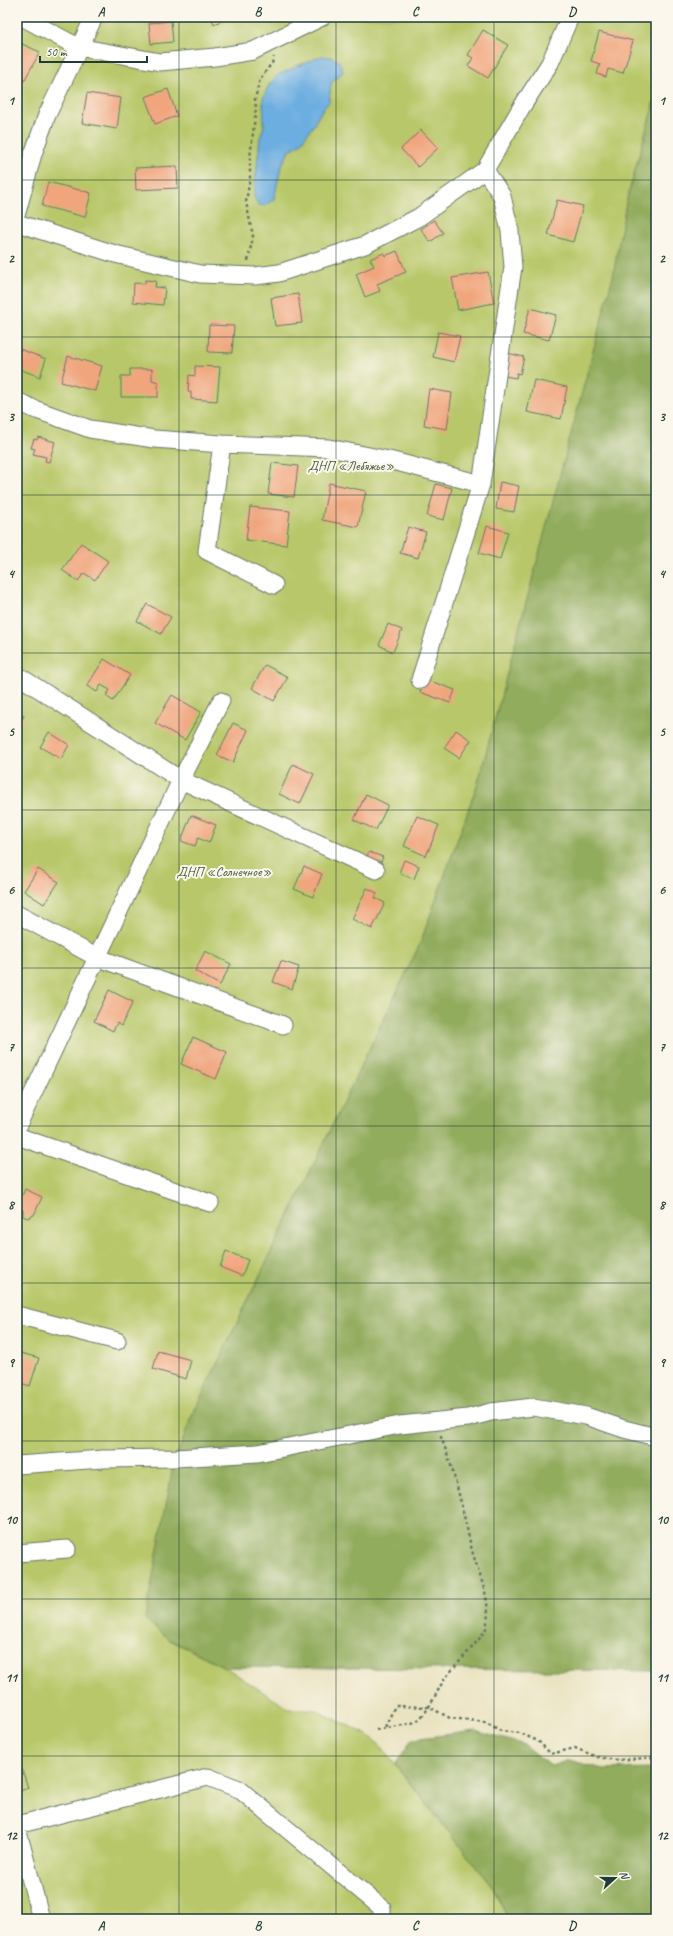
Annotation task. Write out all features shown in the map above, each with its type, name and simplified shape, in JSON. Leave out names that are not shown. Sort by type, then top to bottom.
[{"type":"street","points":[[17,212],[33,154],[47,115],[78,47],[94,17]]},
{"type":"street","points":[[26,18],[78,47],[160,62],[215,57],[253,51],[322,17]]},
{"type":"street","points":[[17,223],[116,254],[200,274],[255,276],[279,273],[366,245],[419,217],[485,170],[521,108],[550,63],[570,17]]},
{"type":"street","points":[[420,680],[481,484],[513,267],[510,231],[502,196],[485,170]]},
{"type":"street","points":[[17,401],[34,410],[90,429],[154,439],[222,444],[329,448],[390,460],[481,484]]},
{"type":"street","points":[[222,444],[207,551],[274,584]]},
{"type":"street","points":[[17,674],[181,780],[376,870]]},
{"type":"street","points":[[17,1127],[181,780],[221,701]]},
{"type":"street","points":[[17,914],[96,958],[283,1025]]},
{"type":"street","points":[[17,1136],[210,1203]]},
{"type":"street","points":[[17,1315],[117,1341]]},
{"type":"street","points":[[17,1465],[103,1459],[176,1458],[258,1453],[400,1425],[468,1418],[491,1412],[533,1407],[586,1416],[624,1429],[656,1437]]},
{"type":"street","points":[[17,1553],[67,1549]]},
{"type":"street","points":[[41,1919],[17,1827],[208,1777],[239,1789],[382,1908],[382,1919]]},
{"type":"path","points":[[255,276],[248,264],[253,236],[246,202],[250,178],[250,158],[256,108],[255,98],[260,79],[272,63],[277,50],[283,43],[281,37]]},
{"type":"path","points":[[376,1730],[413,1722],[429,1707],[444,1680],[485,1630],[488,1608],[471,1548],[458,1488],[447,1453],[434,1422]]},
{"type":"path","points":[[385,1728],[395,1706],[429,1707],[450,1718],[486,1722],[501,1732],[520,1733],[538,1741],[551,1754],[575,1748],[597,1757],[618,1760],[656,1756]]},
{"type":"green space","points":[[17,17],[656,17],[656,95],[626,203],[614,276],[478,783],[420,944],[190,1420],[173,1467],[168,1639],[225,1667],[289,1709],[313,1709],[368,1735],[383,1748],[493,1887],[508,1919],[17,1919]],"holes":[[[321,56],[331,57],[343,72],[331,83],[329,102],[322,110],[300,144],[289,151],[281,167],[274,199],[254,196],[260,138],[264,125],[263,98],[294,66],[307,63]]]},
{"type":"green space","points":[[656,95],[656,1671],[225,1667],[168,1639],[145,1619],[173,1467],[190,1420],[420,944],[478,783],[613,276],[626,203]]},
{"type":"green space","points":[[475,1731],[525,1745],[551,1766],[569,1760],[603,1769],[656,1768],[656,1919],[508,1919],[493,1887],[395,1765],[412,1739]]},
{"type":"water","points":[[321,56],[331,57],[339,61],[343,72],[331,83],[329,102],[322,110],[313,126],[300,144],[289,151],[281,167],[274,199],[265,206],[258,205],[254,196],[260,138],[264,126],[263,98],[269,85],[278,75]]},
{"type":"building","points":[[211,17],[231,17],[214,24]]},
{"type":"building","points":[[171,21],[173,42],[151,44],[149,23]]},
{"type":"building","points":[[483,30],[508,45],[488,78],[468,66],[473,58],[468,55]]},
{"type":"building","points":[[599,32],[633,41],[623,73],[608,69],[606,77],[597,74],[600,64],[591,61]]},
{"type":"building","points":[[20,43],[40,52],[24,81],[17,78],[17,48]]},
{"type":"building","points":[[168,89],[177,116],[155,124],[145,97]]},
{"type":"building","points":[[87,93],[121,98],[117,129],[82,123]]},
{"type":"building","points":[[421,130],[438,148],[418,167],[401,149]]},
{"type":"building","points":[[177,166],[178,188],[136,190],[135,168]]},
{"type":"building","points":[[48,182],[91,193],[85,217],[42,206]]},
{"type":"building","points":[[557,200],[583,206],[573,242],[548,235]]},
{"type":"building","points":[[434,220],[443,233],[430,242],[421,229]]},
{"type":"building","points":[[397,251],[406,272],[377,284],[380,291],[365,297],[356,274],[374,266],[370,259],[384,253],[385,256]]},
{"type":"building","points":[[488,272],[494,303],[458,310],[452,278]]},
{"type":"building","points":[[145,280],[156,281],[155,287],[165,288],[163,305],[133,302],[134,283],[145,284]]},
{"type":"building","points":[[298,294],[302,323],[275,326],[271,298]]},
{"type":"building","points":[[530,308],[556,315],[549,340],[523,334]]},
{"type":"building","points":[[209,325],[234,326],[232,353],[208,352]]},
{"type":"building","points":[[438,332],[460,336],[454,362],[433,357]]},
{"type":"building","points":[[17,348],[46,359],[40,377],[17,368]]},
{"type":"building","points":[[503,352],[524,357],[520,374],[517,373],[516,378],[498,375]]},
{"type":"building","points":[[68,356],[102,366],[95,391],[61,382]]},
{"type":"building","points":[[195,366],[220,367],[217,401],[191,399],[191,392],[188,392],[189,375],[195,376]]},
{"type":"building","points":[[130,369],[152,369],[152,380],[158,382],[158,397],[121,397],[121,376],[130,376]]},
{"type":"building","points":[[534,380],[567,387],[561,419],[527,412]]},
{"type":"building","points":[[429,389],[452,393],[447,429],[424,425]]},
{"type":"building","points":[[38,437],[55,442],[49,462],[45,461],[46,457],[33,454],[35,449],[31,448],[34,439],[37,440]]},
{"type":"building","points":[[272,463],[298,466],[294,497],[268,494]]},
{"type":"building","points":[[500,482],[519,486],[514,512],[496,509]]},
{"type":"building","points":[[329,483],[366,491],[358,527],[322,520]]},
{"type":"building","points":[[436,484],[452,488],[444,520],[427,516]]},
{"type":"building","points":[[250,507],[290,511],[286,545],[246,540]]},
{"type":"building","points":[[487,526],[508,532],[500,559],[479,553]]},
{"type":"building","points":[[408,527],[426,532],[418,558],[400,553]]},
{"type":"building","points":[[81,543],[108,561],[95,580],[84,573],[78,581],[62,570]]},
{"type":"building","points":[[147,604],[171,617],[161,634],[137,621]]},
{"type":"building","points":[[388,624],[402,630],[393,652],[379,645]]},
{"type":"building","points":[[104,659],[130,675],[113,701],[106,696],[110,690],[101,685],[97,692],[87,686]]},
{"type":"building","points":[[265,665],[288,677],[274,701],[252,688]]},
{"type":"building","points":[[425,679],[455,690],[450,703],[420,692]]},
{"type":"building","points":[[172,695],[201,712],[185,740],[155,723]]},
{"type":"building","points":[[17,712],[24,716],[17,727]]},
{"type":"building","points":[[233,723],[248,730],[233,762],[217,755]]},
{"type":"building","points":[[456,730],[471,740],[459,758],[444,748]]},
{"type":"building","points":[[49,732],[69,745],[61,759],[40,747]]},
{"type":"building","points":[[293,764],[314,774],[300,804],[279,794]]},
{"type":"building","points":[[366,794],[388,805],[376,830],[354,820]]},
{"type":"building","points":[[191,815],[216,825],[209,843],[198,838],[195,846],[181,841]]},
{"type":"building","points":[[417,816],[439,825],[426,856],[404,846]]},
{"type":"building","points":[[369,852],[383,857],[378,869],[364,863]]},
{"type":"building","points":[[404,860],[419,866],[414,879],[399,873]]},
{"type":"building","points":[[304,866],[322,874],[313,897],[294,889]]},
{"type":"building","points":[[38,869],[59,882],[44,904],[24,891]]},
{"type":"building","points":[[367,888],[377,893],[375,898],[385,903],[372,929],[352,919]]},
{"type":"building","points":[[205,951],[231,964],[220,985],[195,971]]},
{"type":"building","points":[[281,961],[299,967],[292,989],[273,982]]},
{"type":"building","points":[[109,990],[133,1002],[121,1026],[117,1023],[113,1031],[94,1021]]},
{"type":"building","points":[[193,1037],[227,1052],[216,1079],[181,1064]]},
{"type":"building","points":[[25,1189],[42,1197],[34,1215],[27,1218],[23,1216],[23,1210],[17,1208]]},
{"type":"building","points":[[226,1251],[248,1260],[242,1276],[220,1267]]},
{"type":"building","points":[[158,1351],[191,1360],[186,1379],[153,1369]]},
{"type":"building","points":[[17,1352],[39,1358],[30,1386],[17,1382]]},
{"type":"building","points":[[22,1769],[28,1788],[17,1792],[17,1771]]},
{"type":"park label","name":"ДНП «Лебяжье»","points":[[351,465]]},
{"type":"park label","name":"ДНП «Солнечное»","points":[[224,871]]}]
